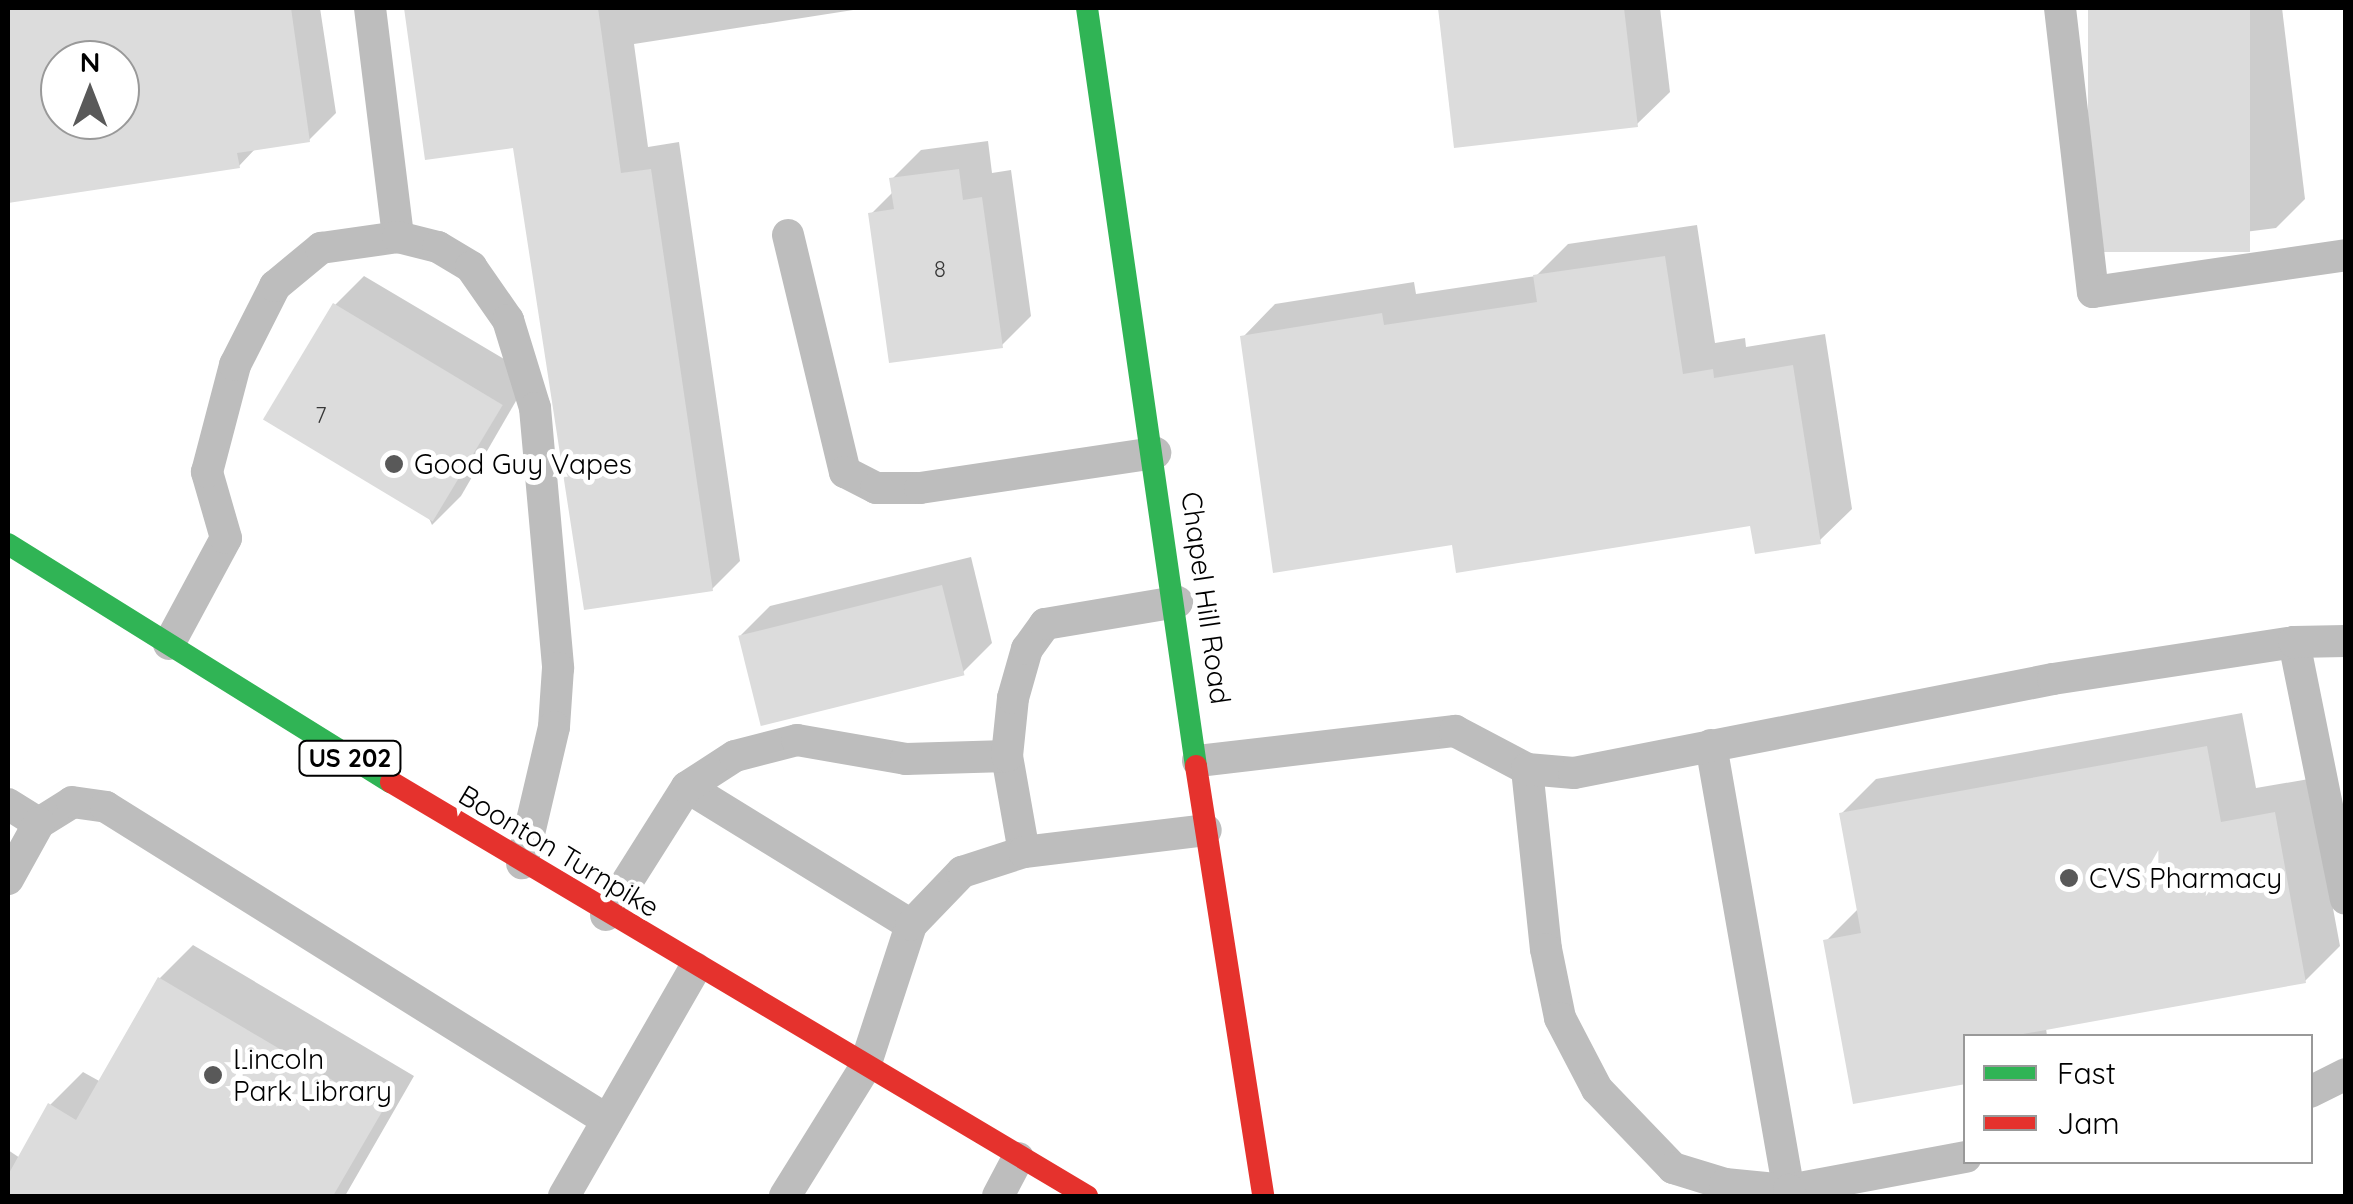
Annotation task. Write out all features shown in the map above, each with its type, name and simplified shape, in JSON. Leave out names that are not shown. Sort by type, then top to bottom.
[{"type":"main road","name":"Chapel Hill Road","points":[[1087,8],[1177,602],[1206,830],[1264,1196]]},
{"type":"main road","name":"Boonton Turnpike","points":[[8,544],[606,915],[1086,1196]]},
{"type":"lane","points":[[370,8],[398,237]]},
{"type":"lane","points":[[2060,8],[2093,292],[2346,255]]},
{"type":"lane","points":[[788,235],[845,472],[876,488],[920,488],[1155,453]]},
{"type":"lane","points":[[169,644],[226,538],[207,472],[235,365],[275,286],[321,248],[398,237],[438,247],[470,266],[508,320],[536,408],[558,668],[554,727],[522,863]]},
{"type":"lane","points":[[1024,852],[1007,756],[1012,698],[1028,649],[1046,624],[1177,602]]},
{"type":"lane","points":[[1198,761],[1455,731],[1527,769],[1574,773],[2053,679],[2294,642],[2346,642]]},
{"type":"lane","points":[[2294,642],[2346,899]]},
{"type":"lane","points":[[606,915],[688,787],[735,756],[798,740],[906,759],[1007,756]]},
{"type":"lane","points":[[1712,745],[1790,1193]]},
{"type":"lane","points":[[1527,769],[1546,948],[1560,1018],[1597,1089],[1673,1168],[1724,1184],[1790,1193],[1963,1158]]},
{"type":"lane","points":[[688,787],[911,925]]},
{"type":"lane","points":[[8,879],[39,823],[72,802],[106,807],[607,1120]]},
{"type":"lane","points":[[8,804],[39,823]]},
{"type":"lane","points":[[785,1196],[864,1069],[911,925],[962,872],[1024,852],[1206,830]]},
{"type":"lane","points":[[564,1196],[695,968]]},
{"type":"lane","points":[[2313,1090],[2346,1074]]},
{"type":"lane","points":[[998,1196],[1018,1158]]},
{"type":"building","points":[[8,8],[291,8],[310,142],[237,153],[240,168],[8,203]]},
{"type":"building","points":[[404,8],[598,8],[621,173],[651,169],[713,591],[584,610],[513,148],[425,160]]},
{"type":"building","points":[[1438,8],[1624,8],[1638,127],[1454,148]]},
{"type":"building","points":[[2088,8],[2250,8],[2250,252],[2088,252]]},
{"type":"building","points":[[959,169],[963,200],[982,197],[1003,348],[889,363],[868,213],[894,209],[889,178]]},
{"type":"building","points":[[1665,256],[1683,374],[1713,369],[1714,378],[1793,365],[1821,544],[1755,554],[1750,526],[1456,573],[1452,545],[1273,573],[1240,336],[1382,313],[1384,325],[1537,302],[1533,275]]},
{"type":"building","points":[[333,303],[503,405],[433,522],[263,420]]},
{"type":"building","points":[[942,585],[964,675],[761,726],[738,636]]},
{"type":"building","name":"CVS Pharmacy","points":[[2207,746],[2221,822],[2275,812],[2306,983],[2023,1034],[1963,1034],[1963,1085],[1853,1104],[1823,940],[1861,933],[1839,813]]},
{"type":"building","name":"Lincoln Park Library","points":[[158,977],[383,1110],[333,1196],[8,1196],[8,1175],[48,1103],[76,1120]]},
{"type":"traffic: fast","points":[[1087,8],[1196,766]]},
{"type":"traffic: fast","points":[[8,544],[391,782]]},
{"type":"traffic: jam","points":[[1196,766],[1263,1196]]},
{"type":"traffic: jam","points":[[391,782],[1087,1196]]},
{"type":"place","name":"Good Guy Vapes","points":[[394,464]]},
{"type":"place","name":"CVS Pharmacy","points":[[2069,878]]},
{"type":"place","name":"Lincoln Park Library","points":[[213,1075]]}]
